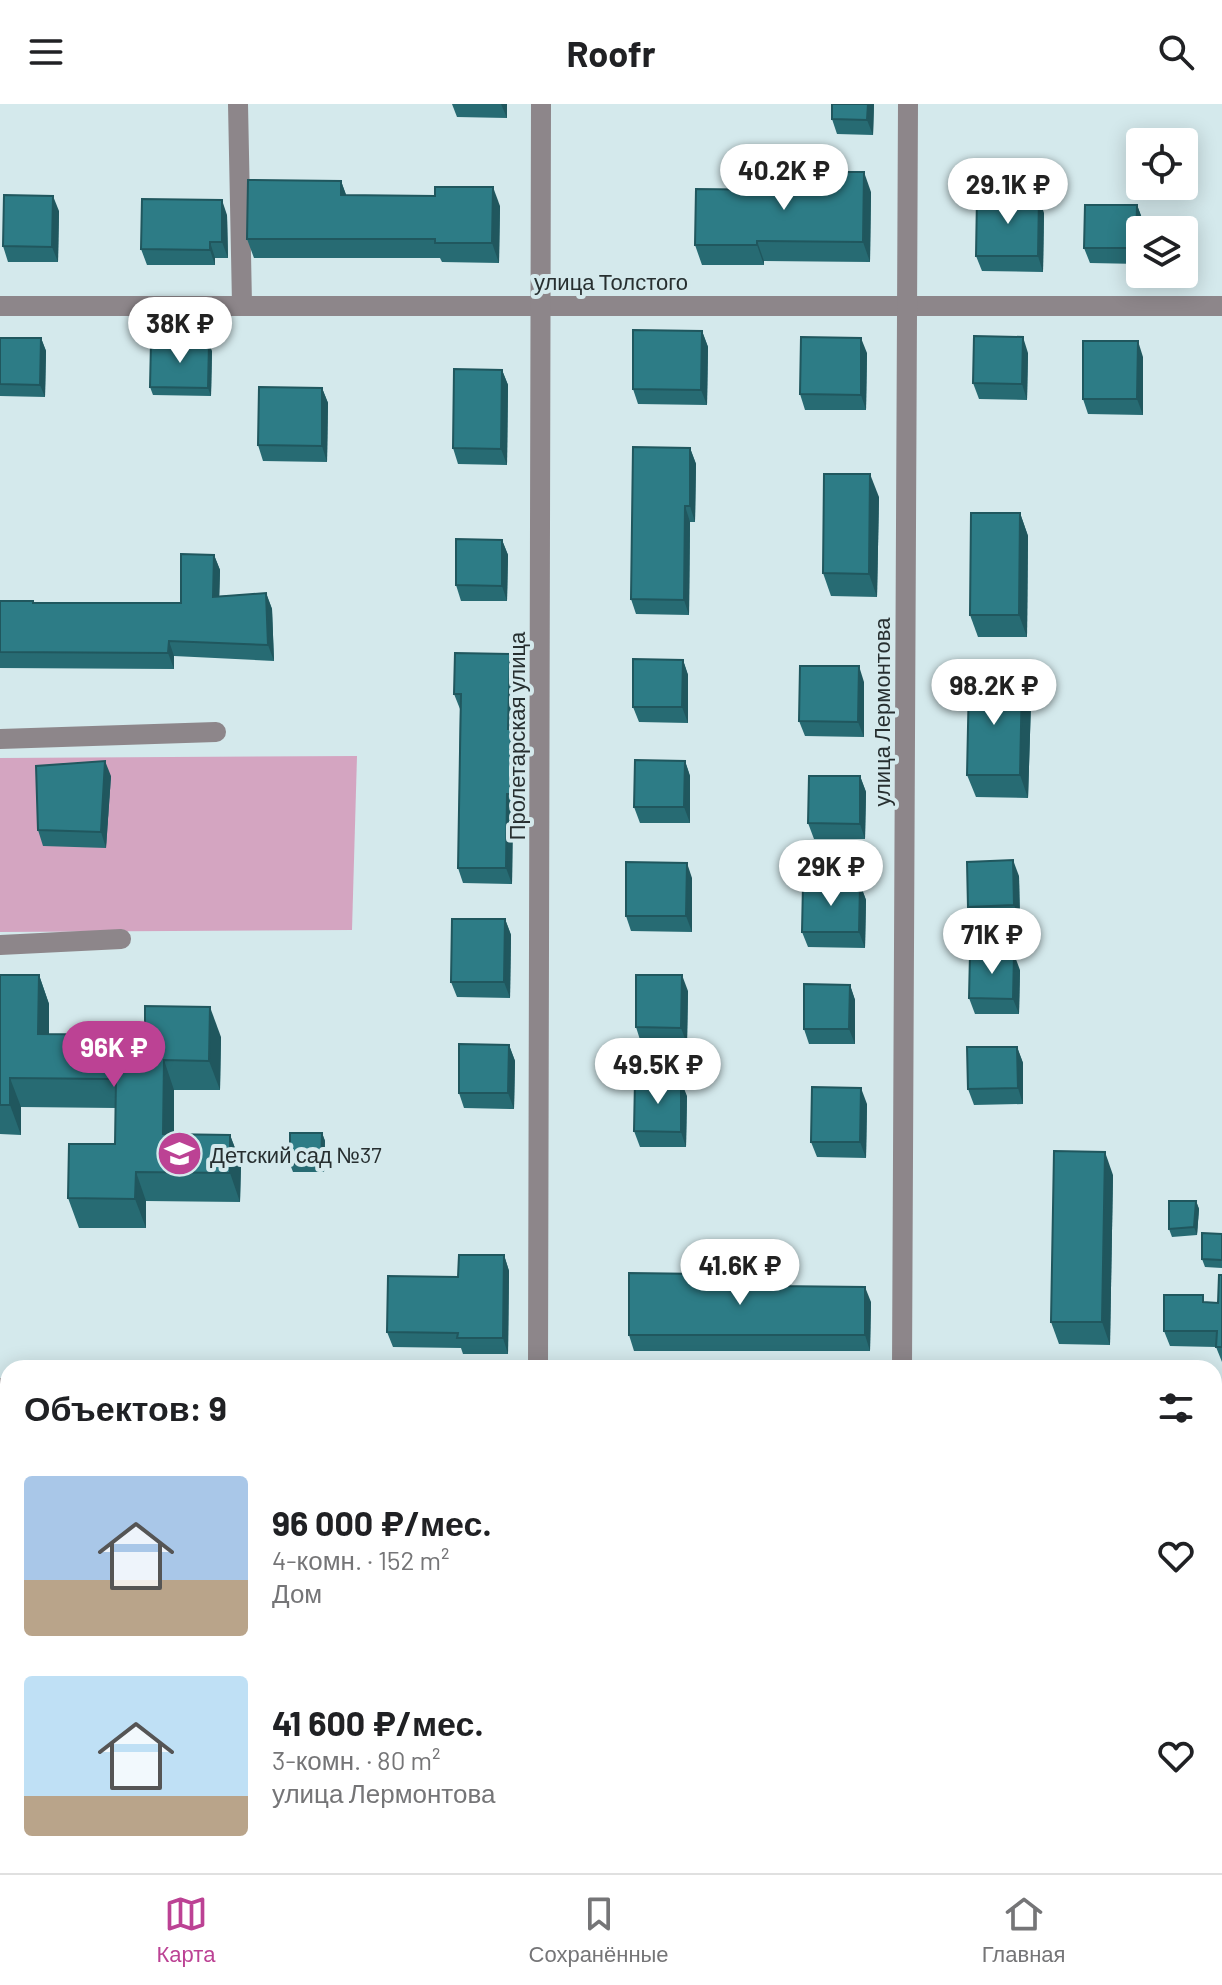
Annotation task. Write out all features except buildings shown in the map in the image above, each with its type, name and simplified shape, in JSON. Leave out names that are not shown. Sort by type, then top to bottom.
[{"type":"street","points":[[238,104],[242,304]]},
{"type":"street","name":"Пролетарская улица","points":[[538,1360],[541,104]]},
{"type":"street","name":"улица Лермонтова","points":[[902,1360],[908,104]]},
{"type":"street","name":"улица Толстого","points":[[0,306],[1222,306]]},
{"type":"street","points":[[0,739],[216,732]]},
{"type":"street","points":[[0,945],[121,939]]},
{"type":"shaded area","points":[[357,756],[352,930],[0,932],[0,758]]},
{"type":"place","name":"Детский сад №37","points":[[179,1154]]}]
